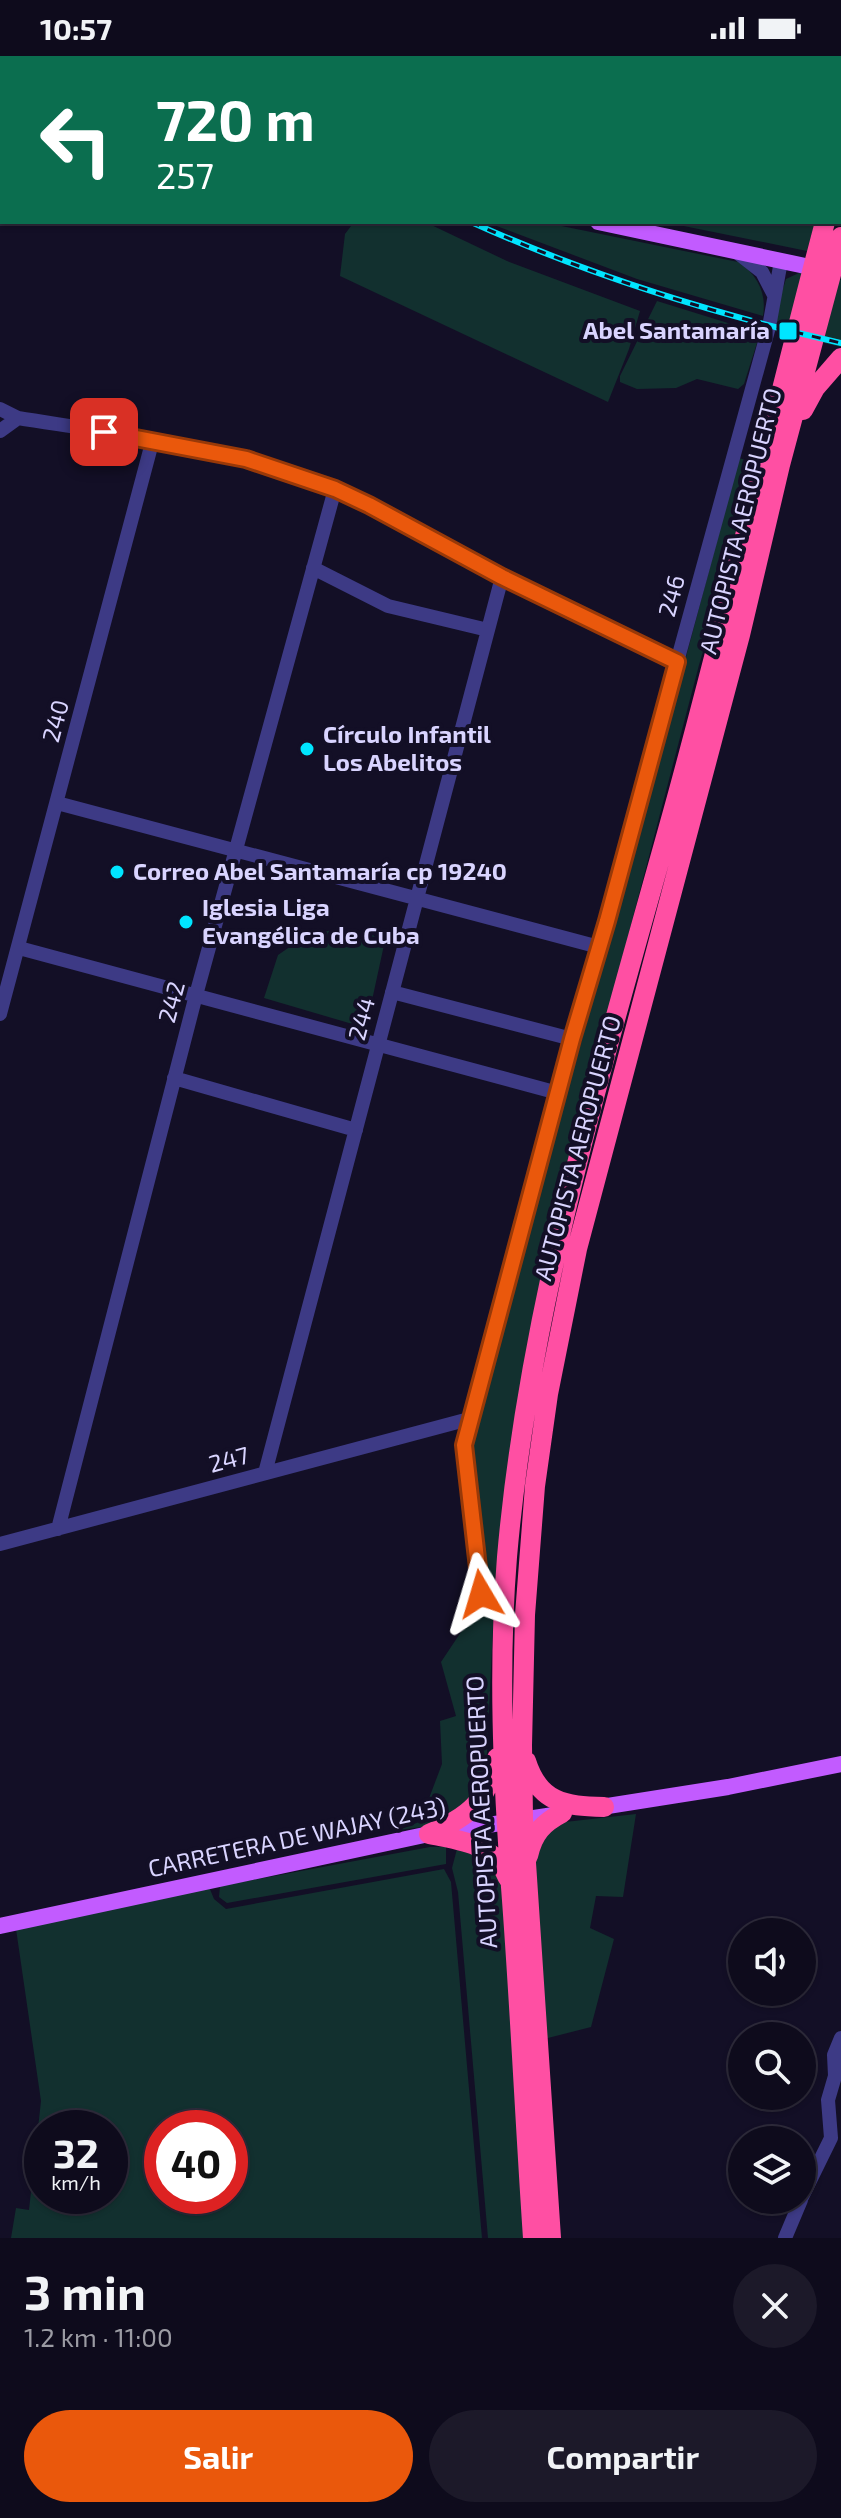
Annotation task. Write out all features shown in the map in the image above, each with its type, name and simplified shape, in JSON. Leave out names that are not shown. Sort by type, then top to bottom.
[{"type":"highway","name":"AUTOPISTA AEROPUERTO","points":[[512,1742],[535,1486],[565,1300],[740,635],[780,465],[825,224]]},
{"type":"highway","name":"AUTOPISTA AEROPUERTO","points":[[533,2238],[512,1888],[512,1742],[502,1637],[507,1554],[528,1390],[547,1288],[608,1046],[801,349],[841,237]]},
{"type":"highway","points":[[780,465],[815,388],[841,358]]},
{"type":"highway","points":[[429,1834],[459,1820],[483,1797],[512,1742],[537,1785],[548,1796],[559,1803],[604,1807]]},
{"type":"highway","points":[[526,1871],[531,1843],[537,1831],[562,1813]]},
{"type":"highway","name":"AUTOPISTA AEROPUERTO","points":[[514,1820],[526,1871],[551,2238]]},
{"type":"highway","points":[[429,1834],[484,1848],[503,1867],[512,1888]]},
{"type":"main road","points":[[607,224],[841,274]]},
{"type":"main road","name":"CARRETERA DE WAJAY (243)","points":[[0,1926],[429,1834],[728,1787],[841,1764]]},
{"type":"street","points":[[736,252],[762,272],[775,297]]},
{"type":"street","name":"246","points":[[481,1594],[464,1445],[469,1419],[769,327],[781,261]]},
{"type":"street","points":[[0,409],[18,418],[153,439],[246,459],[335,489],[502,577],[677,662]]},
{"type":"street","points":[[0,431],[18,418]]},
{"type":"street","name":"240","points":[[1,1007],[153,439]]},
{"type":"street","name":"242","points":[[58,1529],[196,995],[335,489]]},
{"type":"street","points":[[313,568],[388,606],[488,630]]},
{"type":"street","name":"244","points":[[265,1473],[502,577]]},
{"type":"street","points":[[57,803],[599,947]]},
{"type":"street","points":[[19,948],[558,1093]]},
{"type":"street","points":[[392,992],[572,1039]]},
{"type":"street","points":[[174,1078],[356,1130]]},
{"type":"street","name":"247","points":[[0,1544],[469,1419]]},
{"type":"street","points":[[816,2170],[831,2138],[828,2100],[835,2076],[834,2055],[841,2038]]},
{"type":"street","points":[[785,2238],[795,2214]]},
{"type":"green space","points":[[352,224],[429,224],[507,261],[640,311],[608,402],[340,276],[345,234]]},
{"type":"green space","points":[[491,224],[552,224],[738,262],[759,285],[763,316],[637,279]]},
{"type":"green space","points":[[674,224],[814,224],[807,251]]},
{"type":"green space","points":[[801,272],[841,280],[841,347],[770,330],[786,279]]},
{"type":"green space","points":[[657,301],[744,328],[757,343],[744,384],[738,389],[697,379],[676,388],[637,389],[620,382],[620,376]]},
{"type":"green space","points":[[739,458],[759,464],[699,665],[621,963],[507,1474],[494,1606],[486,1773],[480,1791],[437,1825],[399,1830],[429,1818],[428,1801],[442,1764],[440,1721],[456,1716],[441,1662],[461,1632],[493,1606],[485,1601],[470,1449],[473,1425],[618,912]]},
{"type":"green space","points":[[338,929],[371,933],[384,945],[366,1028],[264,998],[278,955],[307,935]]},
{"type":"green space","points":[[636,1814],[623,1897],[596,1896],[590,1928],[614,1939],[591,2027],[544,2039],[532,1866],[547,1829],[565,1822]]},
{"type":"green space","points":[[430,1847],[446,1847],[446,1864],[227,1903],[219,1897],[220,1886]]},
{"type":"green space","points":[[457,1849],[479,1849],[506,1885],[526,2238],[488,2238],[458,1892],[452,1868]]},
{"type":"green space","points":[[444,1869],[451,1882],[482,2238],[11,2238],[16,2208],[24,2209],[24,2214],[128,2214],[128,2110],[40,2110],[15,1922],[207,1882],[214,1899],[226,1909]]},
{"type":"railway","points":[[476,224],[562,260],[653,292],[841,343]]},
{"type":"place","name":"Abel Santamaría","points":[[788,331]]},
{"type":"place","name":"Círculo Infantil Los Abelitos","points":[[307,749]]},
{"type":"place","name":"Correo Abel Santamaría cp 19240","points":[[117,872]]},
{"type":"place","name":"Iglesia Liga Evangélica de Cuba","points":[[186,922]]},
{"type":"route","points":[[104,432],[246,459],[335,489],[502,577],[677,662],[469,1419],[464,1445],[481,1594]]}]
